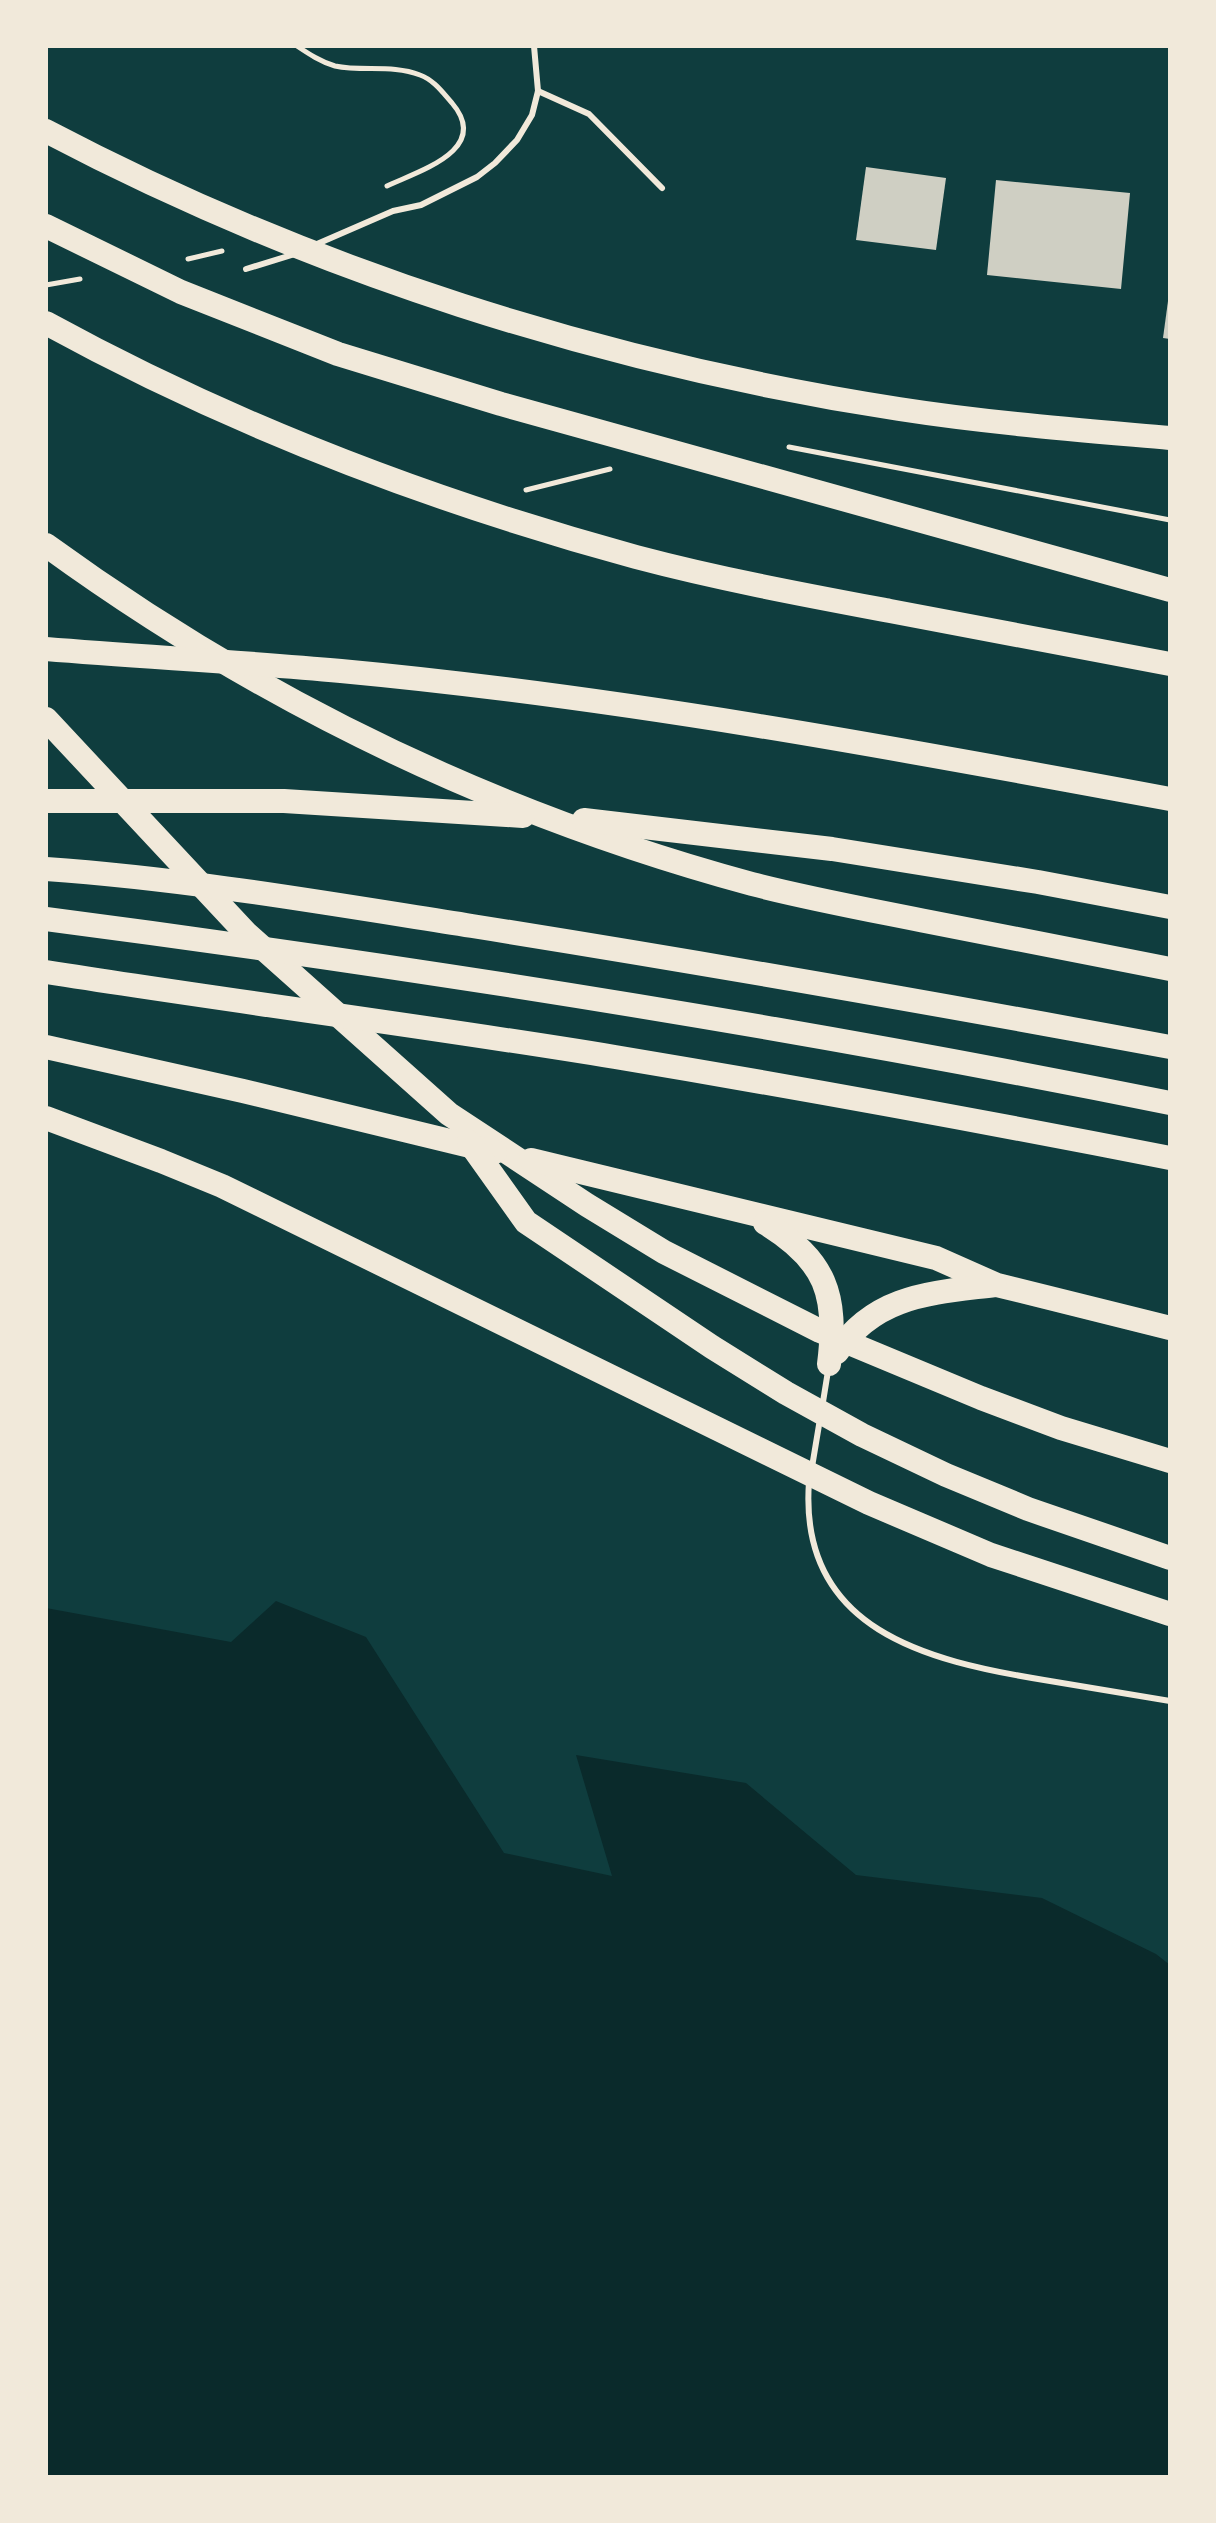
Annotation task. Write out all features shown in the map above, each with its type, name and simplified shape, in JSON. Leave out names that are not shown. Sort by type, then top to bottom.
[{"type":"highway","points":[[46,131],[157,186],[303,248],[398,284],[563,336],[731,379],[859,402],[989,420],[1170,438]]},
{"type":"highway","points":[[46,226],[181,292],[338,354],[517,408],[1170,590]]},
{"type":"highway","points":[[46,323],[147,375],[279,435],[389,478],[554,533],[723,578],[1170,664]]},
{"type":"highway","points":[[46,545],[143,613],[254,680],[365,739],[534,812],[646,852],[753,884],[1170,969]]},
{"type":"highway","points":[[46,649],[341,671],[697,716],[872,744],[1170,799]]},
{"type":"highway","points":[[46,719],[246,933],[449,1114],[664,1252],[807,1325],[1061,1428],[1170,1461]]},
{"type":"highway","points":[[46,801],[284,801],[570,819],[832,849],[1170,907]]},
{"type":"highway","points":[[46,869],[154,879],[306,900],[617,949],[834,985],[1170,1047]]},
{"type":"highway","points":[[46,919],[643,1008],[829,1039],[1170,1103]]},
{"type":"highway","points":[[46,972],[616,1058],[1170,1158]]},
{"type":"highway","points":[[46,1047],[243,1091],[936,1258],[997,1285],[1170,1328]]},
{"type":"highway","points":[[449,1114],[526,1222],[774,1386],[862,1435],[946,1475],[1028,1509],[1170,1558]]},
{"type":"highway","points":[[46,1118],[161,1161],[245,1197],[810,1476],[918,1525],[1053,1577],[1170,1614]]},
{"type":"highway","points":[[726,1208],[765,1223],[785,1235],[802,1249],[813,1264],[829,1296],[832,1314],[829,1364]]},
{"type":"highway","points":[[829,1364],[853,1330],[886,1307],[928,1294],[997,1285]]},
{"type":"lane","points":[[246,269],[293,254],[393,211],[421,205],[477,177],[517,140],[532,115],[538,91],[534,46]]},
{"type":"lane","points":[[538,91],[589,114],[662,188]]},
{"type":"lane","points":[[829,1364],[809,1485],[810,1524],[820,1562],[837,1593],[860,1618],[890,1638],[921,1651],[1005,1674],[1170,1701]]},
{"type":"path","points":[[297,46],[333,65],[389,67],[423,76],[435,84],[459,111],[464,124],[454,152],[436,164],[379,189]]},
{"type":"path","points":[[176,261],[232,248]]},
{"type":"path","points":[[46,285],[87,278]]},
{"type":"water","points":[[276,1601],[366,1637],[504,1853],[612,1876],[576,1755],[746,1783],[856,1875],[1042,1898],[1156,1954],[1170,1965],[1170,2477],[46,2477],[46,1608],[231,1642]]},
{"type":"building","points":[[866,167],[946,178],[936,250],[856,240]]},
{"type":"building","points":[[996,180],[1130,193],[1121,289],[987,275]]},
{"type":"building","points":[[1170,301],[1170,339],[1163,338]]}]
